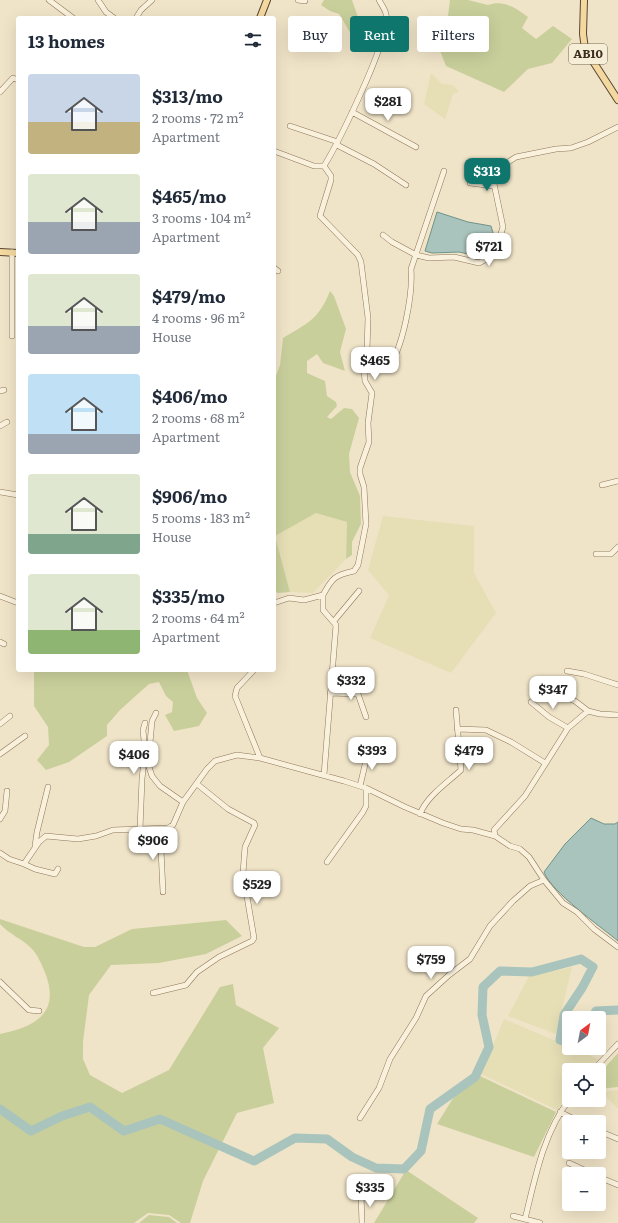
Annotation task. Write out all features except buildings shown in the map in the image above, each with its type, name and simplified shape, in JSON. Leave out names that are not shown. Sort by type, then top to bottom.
[{"type":"main road","points":[[261,16],[267,0]]},
{"type":"main road","name":"AB10","points":[[584,0],[583,34],[585,49],[618,100]]},
{"type":"main road","points":[[0,252],[15,252]]},
{"type":"street","points":[[49,0],[70,16]]},
{"type":"street","points":[[98,0],[106,12],[111,16]]},
{"type":"street","points":[[143,0],[147,5]]},
{"type":"street","points":[[138,16],[152,0]]},
{"type":"street","points":[[298,0],[305,1]]},
{"type":"street","points":[[324,166],[338,144],[376,57],[386,21],[386,14],[379,0]]},
{"type":"street","points":[[0,92],[13,78],[16,79]]},
{"type":"street","points":[[352,112],[416,147]]},
{"type":"street","points":[[290,126],[338,144],[374,164],[406,185]]},
{"type":"street","points":[[383,235],[392,242],[416,255],[429,258],[454,257],[479,263],[490,257],[498,243],[503,227],[493,179],[496,170],[516,157],[556,149],[572,148],[618,127]]},
{"type":"street","points":[[276,152],[314,166],[324,166]]},
{"type":"street","points":[[324,166],[331,176],[331,180],[320,216],[354,249],[361,262],[368,318],[367,350],[364,370],[365,381],[372,393],[368,423],[369,442],[360,468],[366,524],[358,565],[354,571],[338,574],[330,581],[323,595],[323,610],[336,625],[324,775]]},
{"type":"street","points":[[364,370],[387,369],[394,360],[408,308],[412,286],[411,269],[444,171]]},
{"type":"street","points":[[470,184],[494,186]]},
{"type":"street","points":[[12,336],[15,252]]},
{"type":"street","points":[[0,426],[7,422]]},
{"type":"street","points":[[602,485],[618,481]]},
{"type":"street","points":[[0,492],[16,495]]},
{"type":"street","points":[[596,554],[611,554],[618,547]]},
{"type":"street","points":[[334,621],[359,591]]},
{"type":"street","points":[[276,602],[290,598],[304,600],[323,595]]},
{"type":"street","points":[[0,596],[16,602]]},
{"type":"street","points":[[567,671],[584,674],[618,685]]},
{"type":"street","points":[[252,672],[237,688],[235,696],[260,758]]},
{"type":"street","points":[[565,683],[561,696],[575,701],[588,711],[600,714],[618,715]]},
{"type":"street","points":[[330,692],[358,694],[366,717]]},
{"type":"street","points":[[531,702],[549,717],[568,728]]},
{"type":"street","points":[[420,814],[423,807],[434,794],[461,770],[456,710]]},
{"type":"street","points":[[495,836],[494,830],[525,796],[568,728],[588,711]]},
{"type":"street","points":[[156,712],[152,721],[148,764],[152,776],[160,786],[183,802]]},
{"type":"street","points":[[0,724],[10,716]]},
{"type":"street","points":[[140,829],[142,779],[146,751],[143,730],[145,723]]},
{"type":"street","points":[[457,729],[486,730],[511,742],[546,763]]},
{"type":"street","points":[[0,754],[25,736]]},
{"type":"street","points":[[360,786],[368,752]]},
{"type":"street","points":[[24,864],[46,836],[78,839],[96,836],[113,830],[168,828],[173,825],[183,802],[207,769],[215,761],[237,755],[260,758],[366,788],[420,814],[461,829],[474,830],[495,836],[510,846],[520,849],[529,857],[544,880],[563,903],[577,912],[594,929],[618,947]]},
{"type":"street","points":[[152,994],[186,985],[197,972],[219,957],[252,941],[254,938],[243,873],[245,847],[255,825],[254,823],[228,809],[197,784]]},
{"type":"street","points":[[35,849],[36,832],[48,787]]},
{"type":"street","points":[[327,862],[363,812],[366,806],[366,788]]},
{"type":"street","points":[[0,819],[5,811],[7,791]]},
{"type":"street","points":[[160,829],[163,892]]},
{"type":"street","points":[[0,853],[9,859],[24,864],[35,870],[55,874],[58,869]]},
{"type":"street","points":[[360,1118],[379,1088],[390,1059],[416,1018],[426,996],[470,959],[490,926],[513,901],[530,886],[544,880]]},
{"type":"street","points":[[0,982],[29,1010],[40,1011]]},
{"type":"street","points":[[600,1063],[618,1044]]},
{"type":"street","points":[[525,1219],[540,1160],[560,1112],[564,1107]]},
{"type":"street","points":[[560,1112],[566,1115]]},
{"type":"street","points":[[606,1134],[618,1139]]},
{"type":"street","points":[[569,1163],[578,1167]]},
{"type":"street","points":[[606,1180],[618,1185]]},
{"type":"street","points":[[362,1194],[362,1223]]},
{"type":"street","points":[[513,1216],[540,1223]]},
{"type":"shaded area","points":[[431,73],[442,84],[453,85],[459,92],[453,94],[445,119],[424,104]]},
{"type":"shaded area","points":[[316,513],[347,522],[346,559],[313,593],[290,592],[276,535]]},
{"type":"shaded area","points":[[383,516],[474,526],[474,573],[496,613],[451,673],[370,638],[389,595],[368,570]]},
{"type":"shaded area","points":[[572,967],[556,1034],[508,1016],[529,976]]},
{"type":"shaded area","points":[[504,1019],[562,1044],[562,1055],[589,1055],[598,1059],[595,1063],[562,1063],[562,1104],[557,1110],[481,1074]]},
{"type":"shaded area","points":[[618,1090],[618,1108],[606,1096],[606,1092]]},
{"type":"green space","points":[[324,0],[352,0],[358,16],[350,16],[350,32],[342,19],[342,16],[321,5]]},
{"type":"green space","points":[[450,0],[468,0],[488,5],[499,3],[509,5],[528,17],[522,28],[536,39],[553,26],[572,39],[552,63],[528,69],[504,92],[446,66],[441,52],[489,52],[489,16],[448,16]]},
{"type":"green space","points":[[330,291],[334,296],[346,329],[340,352],[345,371],[323,363],[317,354],[307,361],[307,373],[325,381],[327,396],[336,402],[337,406],[327,417],[331,419],[344,408],[352,409],[359,418],[349,454],[350,472],[360,496],[361,524],[352,542],[352,555],[346,559],[347,522],[316,513],[276,535],[276,376],[280,365],[283,338],[312,319],[322,308]]},
{"type":"green space","points":[[276,540],[290,592],[276,592]]},
{"type":"green space","points":[[34,672],[188,672],[197,698],[207,713],[199,726],[174,731],[165,715],[172,712],[173,702],[166,696],[159,682],[149,684],[120,710],[107,725],[107,736],[69,762],[46,770],[37,760],[49,745],[48,727],[34,706]]},
{"type":"green space","points":[[0,919],[84,947],[95,947],[132,929],[226,920],[242,936],[206,954],[159,963],[111,965],[89,995],[83,1042],[83,1059],[90,1075],[122,1093],[169,1070],[220,987],[233,984],[236,1005],[279,1028],[263,1048],[274,1103],[237,1113],[203,1181],[190,1223],[181,1223],[169,1215],[148,1213],[134,1223],[0,1223],[0,1034],[33,1023],[41,1017],[49,1000],[49,989],[46,975],[36,954],[31,948],[4,928],[0,924]]},
{"type":"green space","points":[[618,1053],[618,1087],[606,1088],[606,1066]]},
{"type":"green space","points":[[480,1076],[556,1112],[534,1157],[437,1124],[455,1095]]},
{"type":"green space","points":[[406,1170],[478,1218],[474,1223],[374,1223]]},
{"type":"green space","points":[[149,1215],[169,1217],[177,1223],[139,1223]]},
{"type":"water","points":[[437,212],[468,222],[491,226],[494,236],[485,252],[477,256],[459,252],[432,253],[425,251]]},
{"type":"water","points":[[591,818],[604,824],[615,824],[618,822],[618,941],[566,899],[548,880],[544,872],[565,844]]},
{"type":"waterway","points":[[0,1109],[31,1131],[62,1116],[90,1107],[124,1131],[160,1119],[254,1161],[295,1138],[327,1139],[352,1157],[376,1168],[404,1169],[421,1151],[430,1109],[475,1077],[489,1047],[482,1015],[483,987],[500,971],[532,972],[581,959],[593,967],[582,988],[567,1011]]},
{"type":"waterway","points":[[596,1011],[618,1010]]},
{"type":"waterway","points":[[562,1028],[560,1040],[562,1041]]}]
